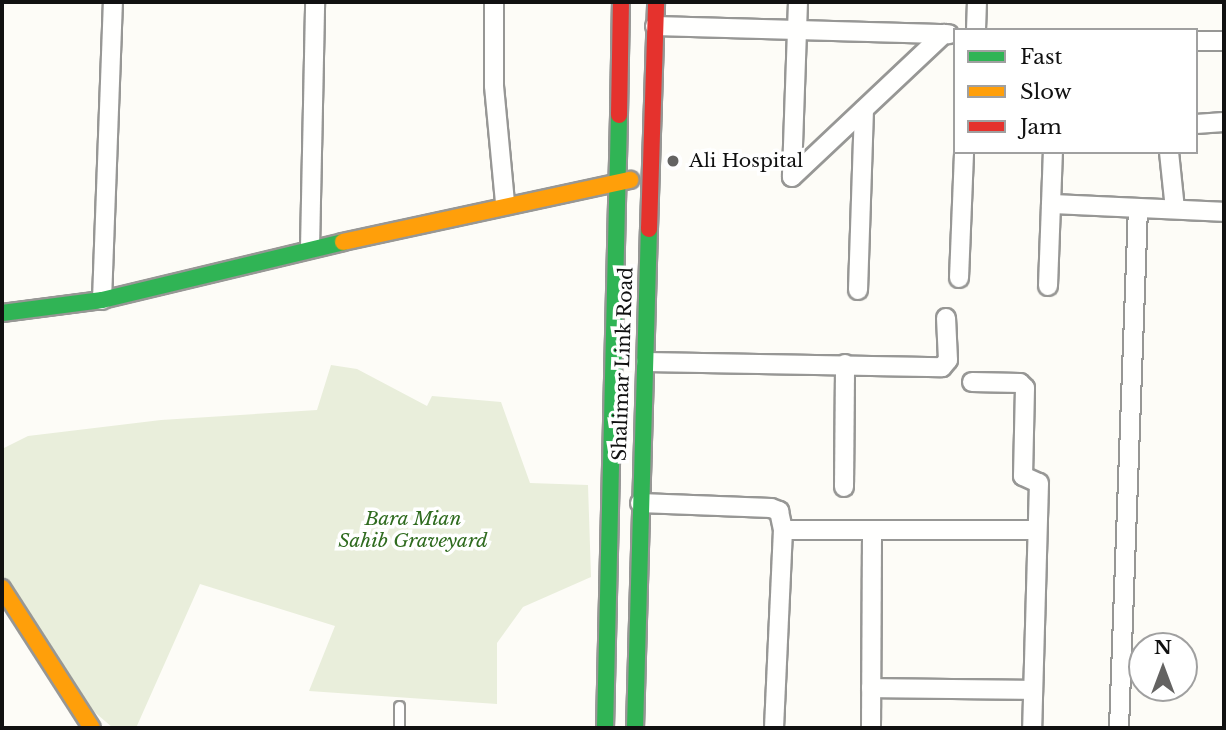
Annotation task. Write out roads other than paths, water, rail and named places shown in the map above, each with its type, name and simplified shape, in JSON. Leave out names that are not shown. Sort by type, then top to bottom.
[{"type":"main road","name":"Shalimar Link Road","points":[[605,728],[621,2]]},
{"type":"main road","name":"Shalimar Link Road","points":[[635,728],[656,2]]},
{"type":"main road","points":[[2,313],[102,300],[310,248],[617,180],[649,181]]},
{"type":"main road","points":[[2,588],[92,728]]},
{"type":"street","points":[[102,300],[113,2]]},
{"type":"street","points":[[310,248],[316,2]]},
{"type":"street","points":[[494,2],[494,86],[505,203]]},
{"type":"street","points":[[797,2],[792,177],[949,34]]},
{"type":"street","points":[[976,28],[977,2]]},
{"type":"street","points":[[655,26],[949,34]]},
{"type":"street","points":[[1198,41],[1224,41]]},
{"type":"street","points":[[858,290],[864,110]]},
{"type":"street","points":[[1198,124],[1224,122]]},
{"type":"street","points":[[959,278],[964,154]]},
{"type":"street","points":[[1048,286],[1053,154]]},
{"type":"street","points":[[1169,154],[1175,209]]},
{"type":"street","points":[[1051,204],[1224,212]]},
{"type":"street","points":[[1119,728],[1138,208]]},
{"type":"street","points":[[646,362],[947,366],[947,318]]},
{"type":"street","points":[[845,364],[845,487]]},
{"type":"street","points":[[972,382],[1024,384],[1023,476],[1038,480],[1032,728]]},
{"type":"street","points":[[640,503],[771,508],[779,511],[783,530],[774,728]]},
{"type":"street","points":[[783,530],[1037,530]]},
{"type":"street","points":[[871,728],[872,530]]},
{"type":"street","points":[[871,688],[1033,690]]},
{"type":"lane","points":[[399,706],[399,728]]},
{"type":"place","name":"Ali Hospital","points":[[673,161]]},
{"type":"park label","name":"Bara Mian Sahib Graveyard","points":[[413,530]]}]
